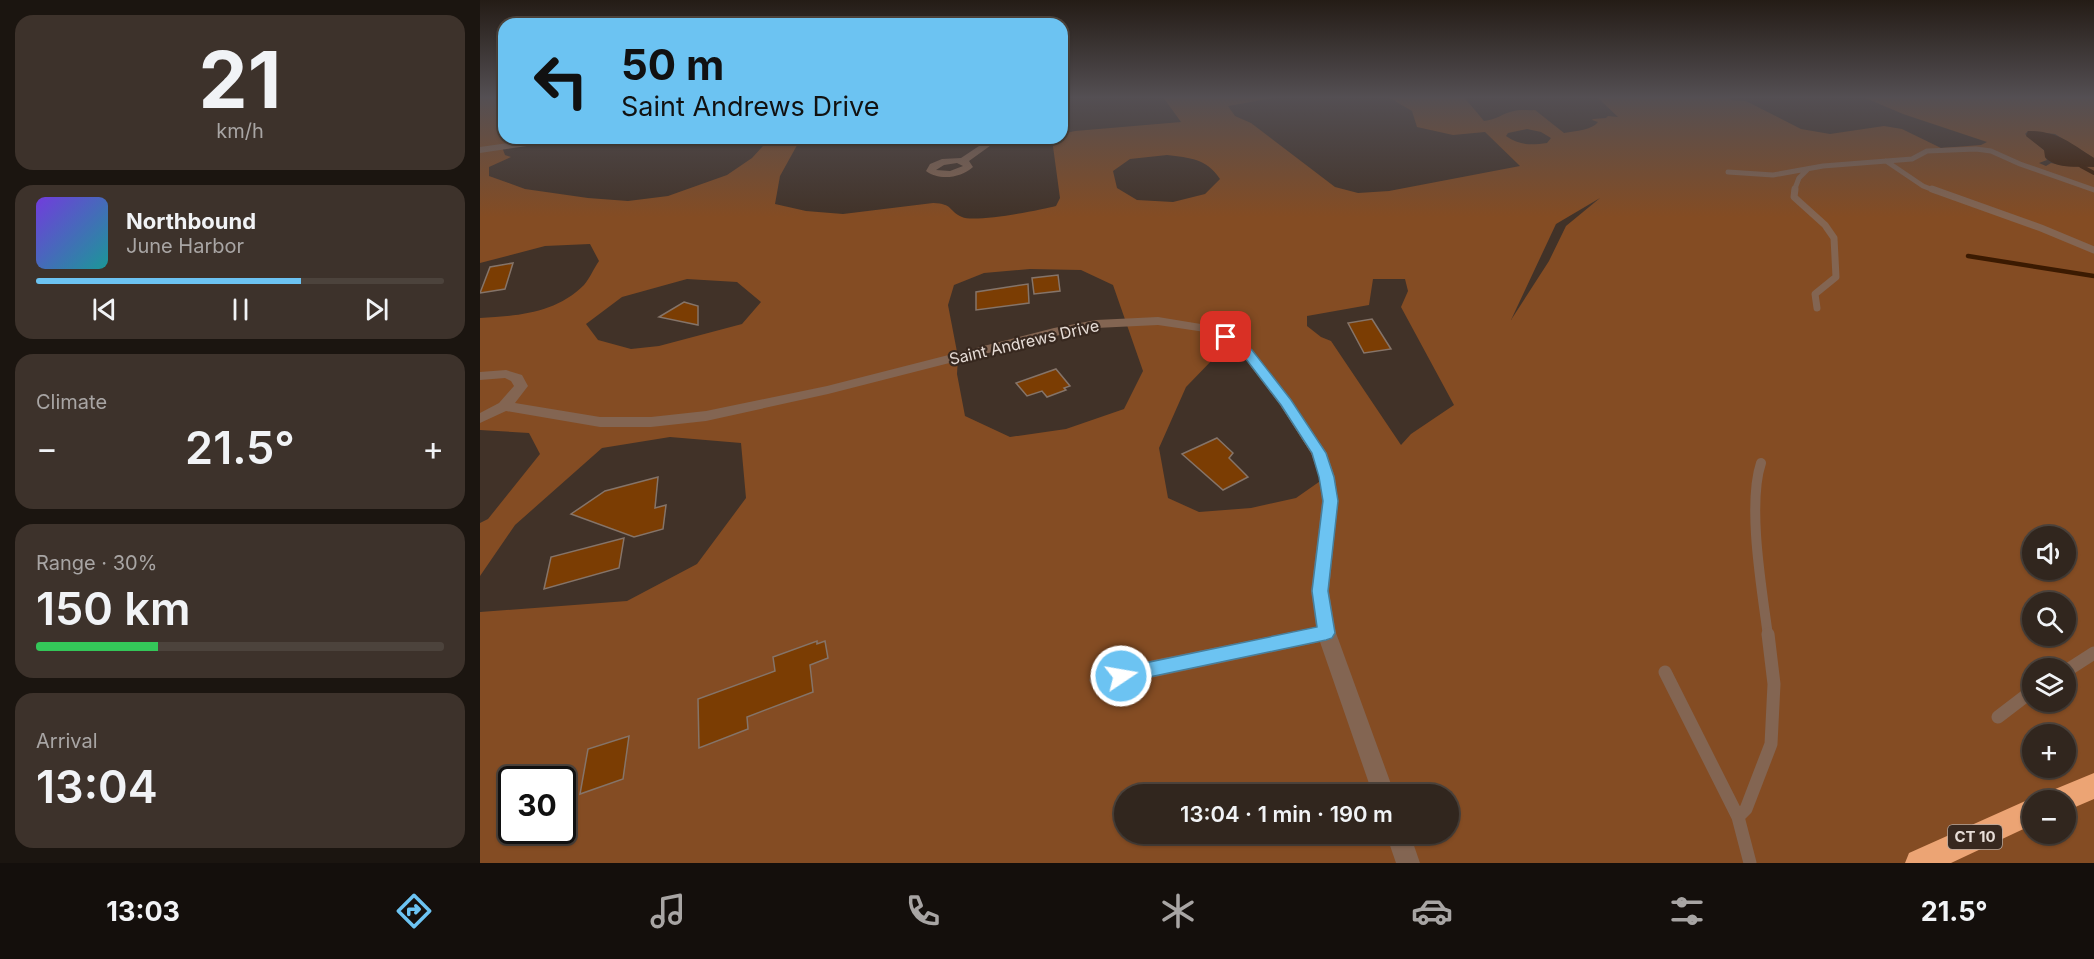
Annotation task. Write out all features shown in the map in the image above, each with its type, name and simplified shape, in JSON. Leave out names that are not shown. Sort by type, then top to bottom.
[{"type":"highway","points":[[2076,794],[2094,786]]},
{"type":"highway","name":"CT 10","points":[[1919,863],[2022,816]]},
{"type":"street","points":[[480,150],[520,144]]},
{"type":"street","points":[[962,161],[988,144]]},
{"type":"street","name":"Saint Andrews Drive","points":[[504,406],[600,422],[651,422],[706,416],[828,390],[1054,332],[1096,324],[1158,321],[1208,329],[1226,337],[1247,352],[1286,403],[1319,453],[1327,477],[1330,501],[1320,591],[1326,633],[1380,784]]},
{"type":"street","points":[[480,375],[506,374],[517,378],[521,386],[516,396],[504,406],[480,418]]},
{"type":"street","points":[[1098,680],[1326,633]]},
{"type":"street","points":[[1401,844],[1408,863]]},
{"type":"lane","points":[[1728,172],[1773,175],[1809,168],[1912,159],[1927,151],[1984,150],[2094,190]]},
{"type":"lane","points":[[1886,161],[1929,189],[2041,228],[2094,250]]},
{"type":"lane","points":[[1809,168],[1800,176],[1794,188],[1794,197],[1826,225],[1834,238],[1836,277],[1815,294],[1818,308]]},
{"type":"lane","points":[[1738,817],[1746,809],[1771,744],[1774,684],[1758,557],[1756,478],[1761,463]]},
{"type":"lane","points":[[2076,665],[2094,653]]},
{"type":"lane","points":[[1665,672],[1738,817],[1750,863]]},
{"type":"lane","points":[[1998,717],[2022,699]]},
{"type":"shaded area","points":[[480,137],[498,137],[498,144],[522,144],[502,147],[505,155],[511,157],[489,167],[489,176],[525,189],[628,201],[668,196],[727,175],[752,158],[763,144],[798,144],[780,176],[775,204],[806,211],[843,214],[933,203],[944,205],[962,217],[980,218],[1056,206],[1060,198],[1053,144],[1068,144],[1068,137],[1270,137],[1335,187],[1358,193],[1389,191],[1520,166],[1490,137],[1508,137],[1516,142],[1531,144],[1547,143],[1550,137],[1919,137],[1941,148],[1981,145],[1987,142],[1973,137],[2029,137],[2045,151],[2047,160],[2039,163],[2046,166],[2051,163],[2094,167],[2094,863],[480,863],[480,612],[627,601],[697,564],[746,498],[741,443],[670,437],[602,448],[515,525],[480,576],[480,523],[488,519],[540,454],[529,433],[480,430],[480,318],[536,311],[561,302],[573,294],[584,285],[599,261],[590,244],[545,246],[480,263]],"holes":[[[1167,155],[1197,160],[1209,167],[1220,179],[1205,194],[1173,202],[1137,200],[1117,188],[1113,171],[1130,159]],[[1600,198],[1566,226],[1549,261],[1511,320],[1556,224]],[[1030,269],[1081,270],[1113,285],[1143,371],[1124,409],[1066,429],[1010,437],[965,416],[957,374],[958,357],[948,305],[954,285],[984,273]],[[687,279],[737,282],[761,302],[742,324],[659,346],[631,349],[598,340],[586,324],[622,297]],[[1373,279],[1405,279],[1408,291],[1401,307],[1454,405],[1411,434],[1401,445],[1331,341],[1321,337],[1307,326],[1307,316],[1369,305]],[[1247,352],[1326,477],[1296,498],[1251,508],[1199,512],[1168,498],[1159,448],[1186,387],[1217,355]]]},
{"type":"shaded area","points":[[2028,137],[2063,139],[2094,158],[2094,167],[2055,164],[2045,157],[2044,150]]},
{"type":"shaded area","points":[[2060,137],[2094,137],[2094,158]]},
{"type":"building","points":[[513,263],[505,289],[480,293],[490,267]]},
{"type":"building","points":[[1058,275],[1060,291],[1034,294],[1032,278]]},
{"type":"building","points":[[1028,284],[1029,303],[976,310],[976,292]]},
{"type":"building","points":[[684,302],[698,306],[698,325],[659,317]]},
{"type":"building","points":[[1372,319],[1391,349],[1364,353],[1348,323]]},
{"type":"building","points":[[1056,369],[1070,386],[1064,388],[1066,390],[1047,397],[1042,391],[1027,396],[1016,383]]},
{"type":"building","points":[[1217,438],[1233,453],[1229,458],[1248,477],[1223,490],[1182,454]]},
{"type":"building","points":[[658,477],[655,508],[666,505],[663,529],[634,537],[571,514],[605,491]]},
{"type":"building","points":[[624,538],[619,568],[544,589],[551,557]]},
{"type":"building","points":[[817,641],[817,644],[825,641],[828,658],[810,665],[813,692],[747,717],[748,729],[699,748],[698,699],[775,671],[773,657]]},
{"type":"building","points":[[629,736],[623,779],[580,794],[588,749]]},
{"type":"waterway","points":[[2081,166],[2094,173]]},
{"type":"waterway","points":[[1968,256],[2094,276]]},
{"type":"route","points":[[1121,676],[1326,633],[1320,591],[1330,501],[1327,477],[1319,453],[1286,403],[1247,352],[1226,337]]}]
